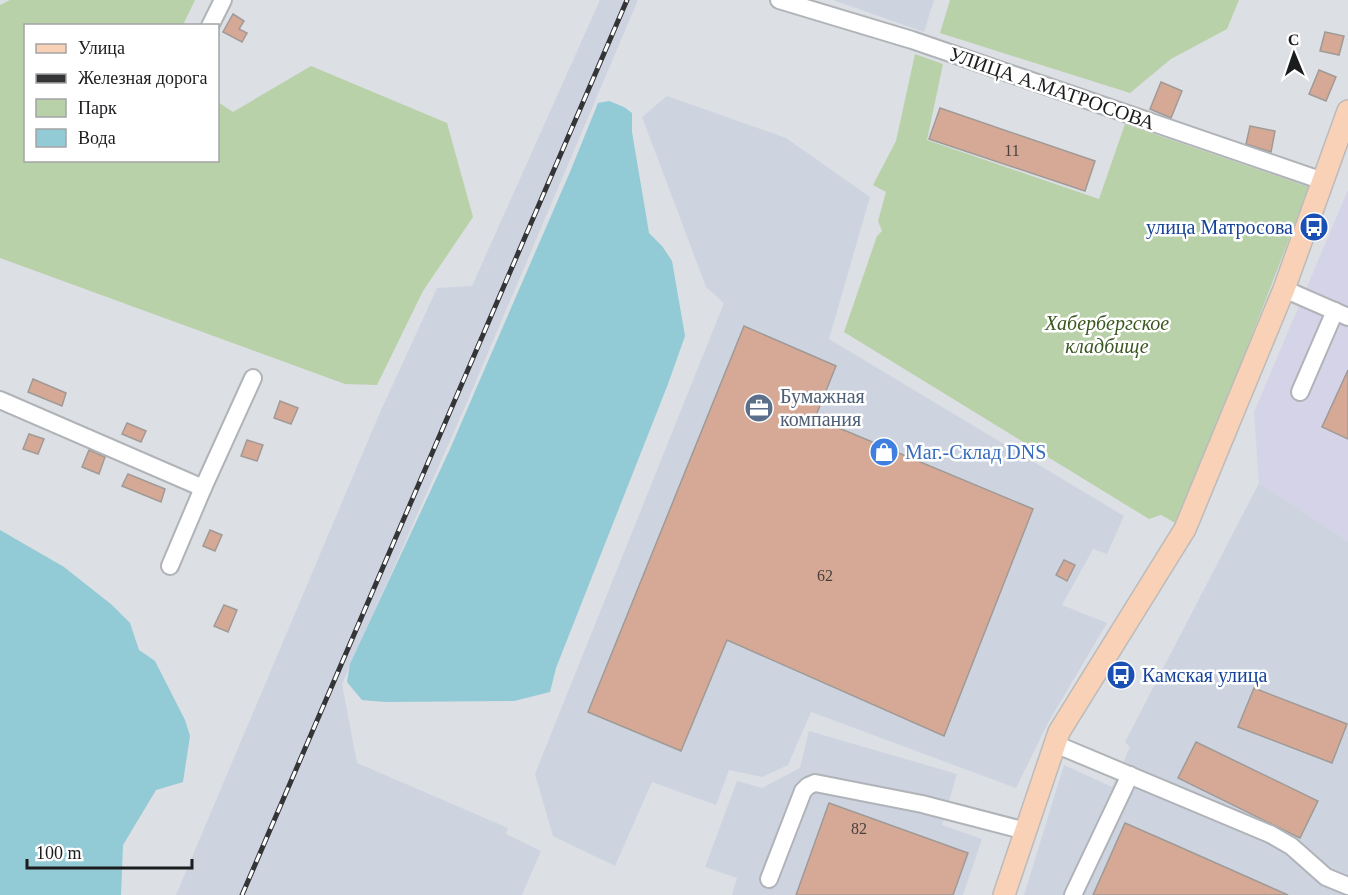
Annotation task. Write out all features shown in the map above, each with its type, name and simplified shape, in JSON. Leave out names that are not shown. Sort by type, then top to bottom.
[{"type":"main road","points":[[1004,895],[1059,732],[1185,529],[1284,289],[1348,111]]},
{"type":"street","points":[[211,24],[223,0]]},
{"type":"street","name":"УЛИЦА А.МАТРОСОВА","points":[[779,0],[912,40],[1323,181]]},
{"type":"street","points":[[1284,289],[1341,314],[1300,392]]},
{"type":"street","points":[[170,566],[253,378]]},
{"type":"street","points":[[0,400],[203,488]]},
{"type":"street","points":[[1055,744],[1270,834],[1291,846],[1326,877],[1348,886]]},
{"type":"street","points":[[1073,895],[1130,775]]},
{"type":"street","points":[[769,879],[803,791],[815,783],[922,804],[1026,831]]},
{"type":"shaded area","points":[[600,0],[638,0],[464,409],[342,684],[357,763],[508,828],[506,834],[541,851],[522,895],[176,895],[378,417],[437,288],[472,286]]},
{"type":"shaded area","points":[[833,0],[934,0],[924,32]]},
{"type":"shaded area","points":[[667,96],[786,138],[870,197],[829,339],[1124,516],[1107,554],[1093,549],[1062,605],[1107,623],[1049,721],[1016,788],[811,712],[788,765],[762,777],[729,770],[716,805],[652,782],[615,866],[553,836],[535,774],[724,303],[706,287],[642,117]]},
{"type":"shaded area","points":[[1348,190],[1348,541],[1259,483],[1254,412]]},
{"type":"shaded area","points":[[1259,483],[1348,541],[1348,895],[1024,895],[1064,765],[1112,787],[1130,747],[1125,742]]},
{"type":"shaded area","points":[[809,731],[957,774],[942,825],[982,839],[963,895],[732,895],[737,878],[705,867],[737,781],[762,788],[800,768]]},
{"type":"green space","points":[[10,0],[195,0],[183,24],[24,24],[24,162],[219,162],[219,103],[233,112],[311,66],[447,123],[473,217],[423,291],[377,385],[345,384],[0,258],[0,5]]},
{"type":"green space","points":[[950,0],[1239,0],[1227,29],[1171,59],[1130,93],[940,33]]},
{"type":"green space","name":"Хабербергское кладбище","points":[[915,54],[943,64],[927,140],[1099,199],[1125,124],[1309,187],[1179,525],[1161,515],[1149,519],[844,332],[877,236],[882,231],[878,221],[886,192],[873,185],[896,141]]},
{"type":"water","points":[[609,101],[632,113],[632,132],[649,233],[672,261],[685,336],[556,668],[550,692],[514,701],[385,702],[362,700],[347,682],[350,664],[450,449],[598,103]]},
{"type":"water","points":[[0,530],[64,567],[112,605],[130,623],[139,650],[155,661],[185,720],[190,736],[183,782],[156,790],[123,845],[121,895],[0,895]]},
{"type":"building","points":[[233,14],[244,21],[239,29],[247,33],[242,42],[223,32]]},
{"type":"building","points":[[1325,32],[1344,36],[1339,55],[1320,51]]},
{"type":"building","points":[[1319,70],[1336,77],[1326,101],[1309,94]]},
{"type":"building","points":[[1161,82],[1182,91],[1171,118],[1150,109]]},
{"type":"building","points":[[940,108],[1095,161],[1085,191],[929,139]]},
{"type":"building","points":[[1250,126],[1275,131],[1271,152],[1246,144]]},
{"type":"building","points":[[744,326],[836,366],[815,418],[1033,509],[944,736],[727,640],[681,751],[588,712]]},
{"type":"building","points":[[1348,370],[1348,439],[1322,427]]},
{"type":"building","points":[[33,379],[66,393],[62,406],[28,392]]},
{"type":"building","points":[[280,401],[298,408],[291,424],[274,418]]},
{"type":"building","points":[[127,423],[146,431],[141,442],[122,434]]},
{"type":"building","points":[[29,434],[44,439],[38,454],[23,449]]},
{"type":"building","points":[[247,440],[263,445],[257,461],[241,456]]},
{"type":"building","points":[[89,450],[105,457],[99,474],[82,467]]},
{"type":"building","points":[[128,474],[165,489],[161,502],[122,486]]},
{"type":"building","points":[[210,530],[222,535],[215,551],[203,546]]},
{"type":"building","points":[[1064,560],[1075,565],[1067,581],[1056,575]]},
{"type":"building","points":[[224,605],[237,610],[228,632],[214,626]]},
{"type":"building","points":[[1254,688],[1347,724],[1332,763],[1238,727]]},
{"type":"building","points":[[1196,742],[1318,801],[1300,838],[1178,778]]},
{"type":"building","points":[[829,803],[968,853],[953,895],[796,895]]},
{"type":"building","points":[[1125,823],[1173,844],[1288,895],[1093,895]]},
{"type":"railway","points":[[242,895],[627,0]]},
{"type":"place","name":"улица Матросова","points":[[1314,227]]},
{"type":"place","name":"Бумажная компания","points":[[759,408]]},
{"type":"place","name":"Маг.-Склад DNS","points":[[884,452]]},
{"type":"place","name":"Камская улица","points":[[1121,675]]}]
